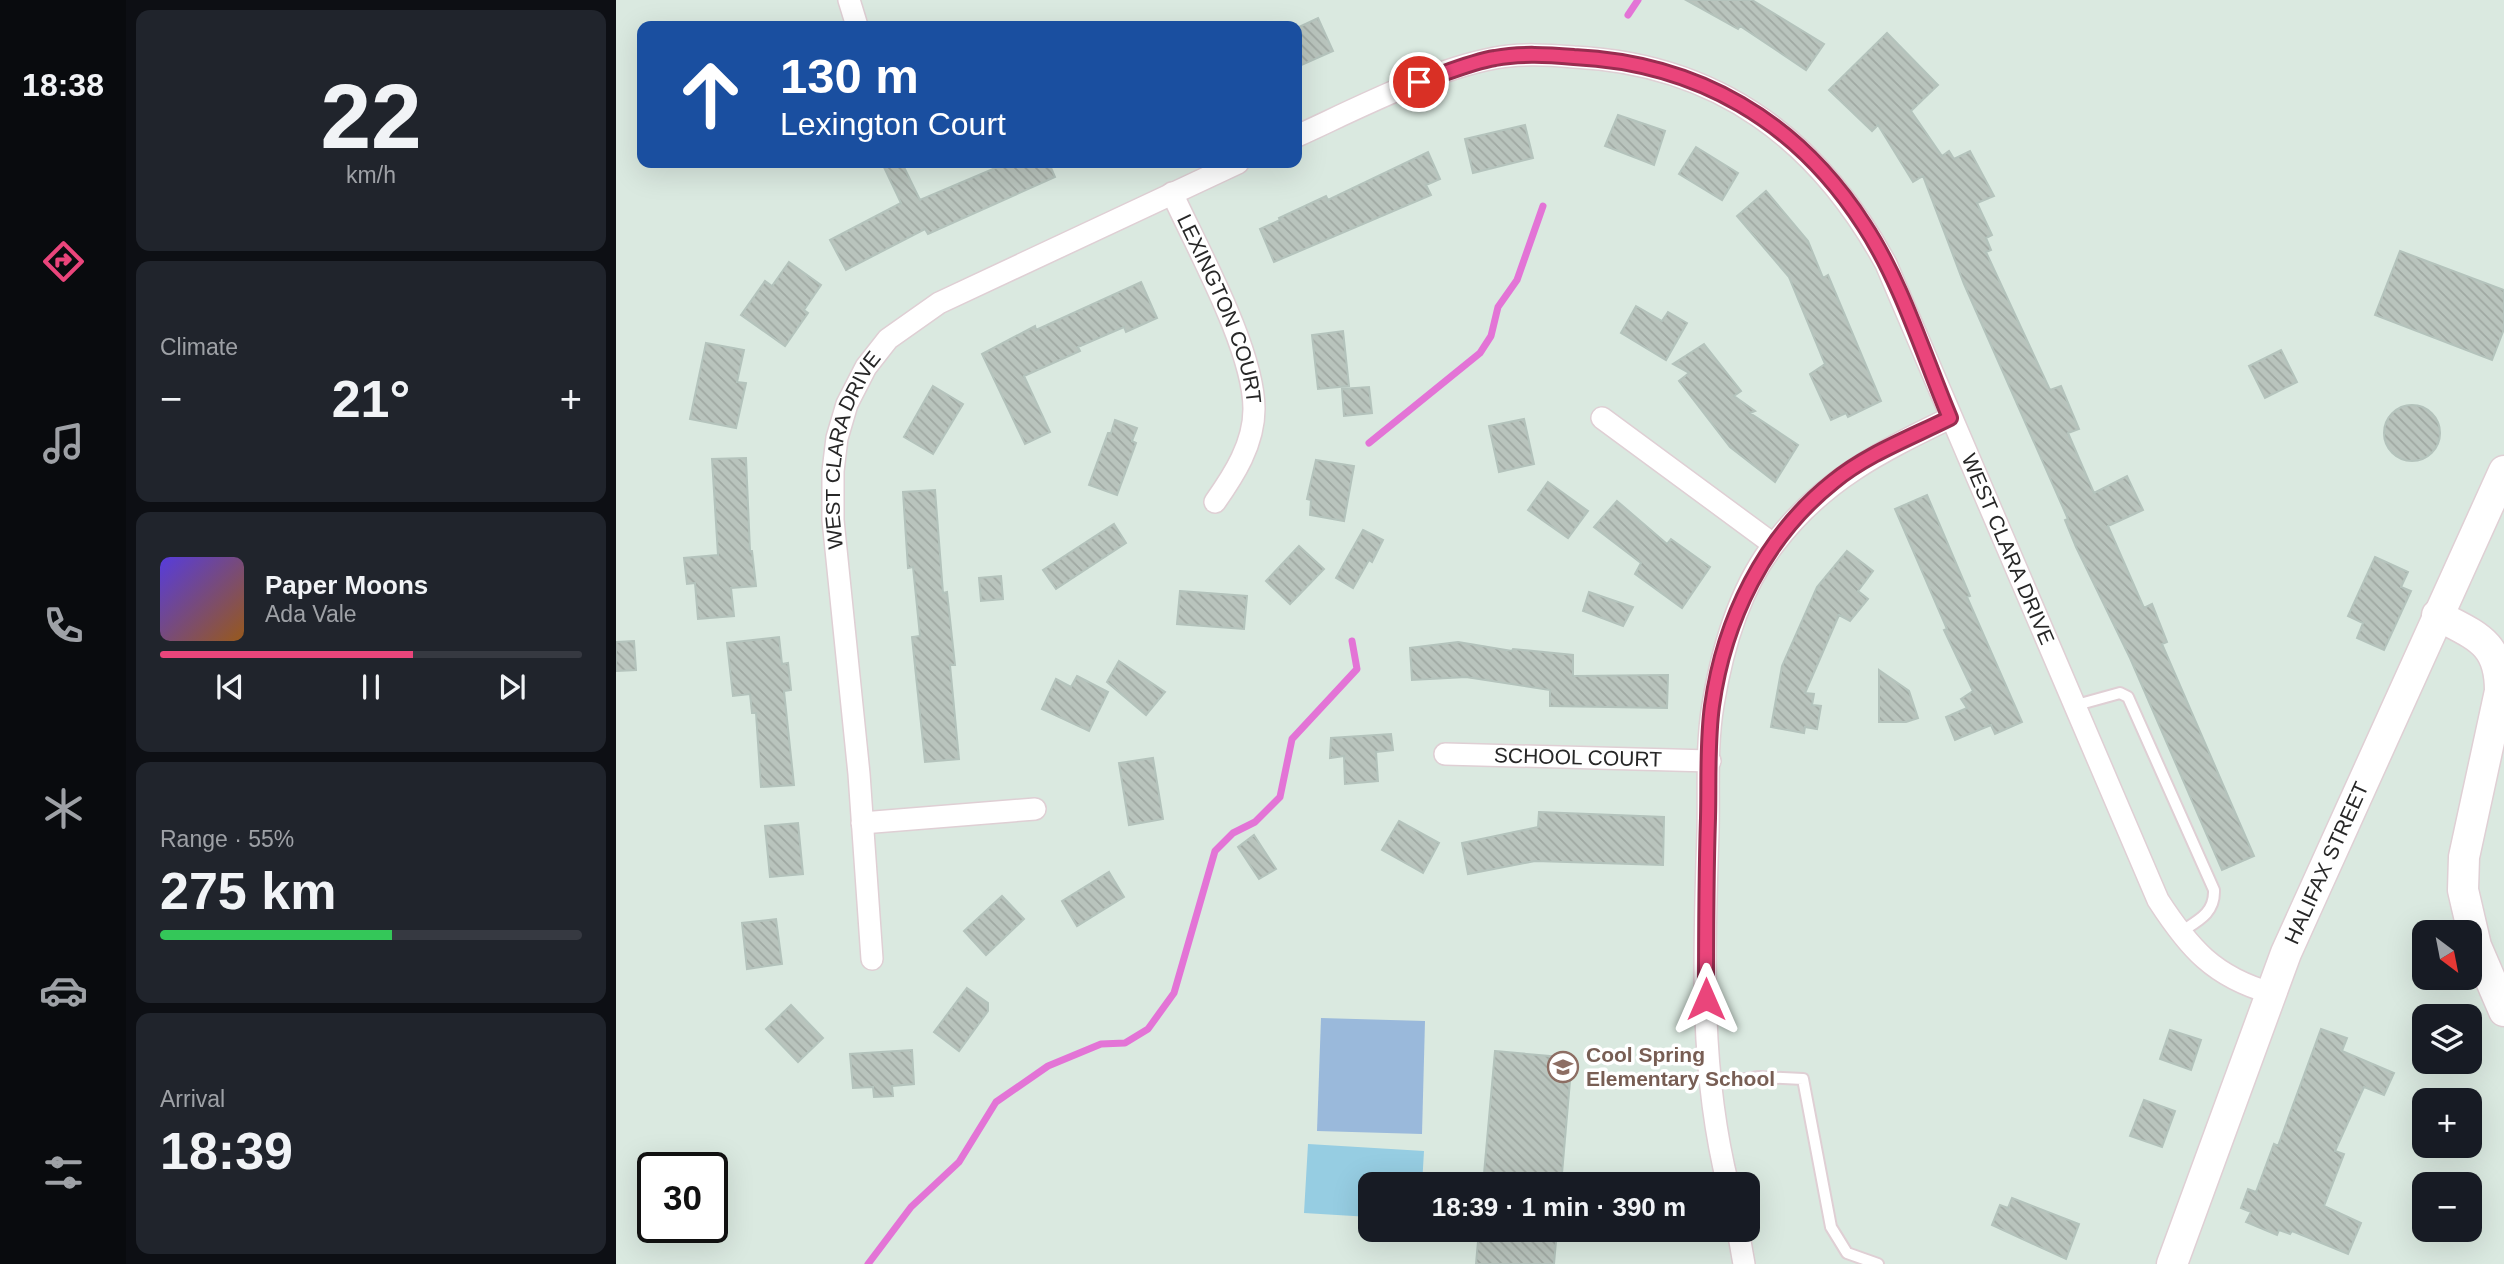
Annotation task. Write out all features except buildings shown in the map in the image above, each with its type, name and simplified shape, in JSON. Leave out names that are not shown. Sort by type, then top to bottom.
[{"type":"main road","name":"HALIFAX STREET","points":[[2172,1264],[2271,993],[2307,906],[2504,471]]},
{"type":"main road","points":[[2437,615],[2483,639],[2494,655],[2500,672],[2498,729],[2464,857],[2463,890],[2476,946],[2504,1011]]},
{"type":"street","points":[[849,0],[855,21]]},
{"type":"street","name":"WEST CLARA DRIVE","points":[[1302,134],[1419,82],[1495,58],[1549,55],[1604,58],[1646,65],[1693,81],[1772,123],[1802,149],[1836,185],[1866,226],[1886,264],[2158,900],[2179,933],[2221,973],[2245,986],[2271,993]]},
{"type":"street","name":"WEST CLARA DRIVE","points":[[872,958],[833,520],[834,460],[847,404],[866,367],[888,339],[912,319],[939,303],[1227,168]]},
{"type":"street","name":"LEXINGTON COURT","points":[[1172,193],[1228,315],[1247,369],[1254,407],[1246,449],[1233,477],[1215,502]]},
{"type":"street","points":[[1602,418],[1773,544]]},
{"type":"street","points":[[1724,1172],[1718,1148],[1706,1048],[1705,902],[1712,708],[1724,654],[1736,617],[1773,544],[1801,511],[1834,481],[1873,456],[1950,418]]},
{"type":"street","name":"SCHOOL COURT","points":[[1445,754],[1710,761]]},
{"type":"street","points":[[862,823],[1035,809]]},
{"type":"street","points":[[1740,1242],[1744,1264]]},
{"type":"lane","points":[[2073,706],[2120,692],[2128,697],[2214,890],[2214,902],[2209,913],[2179,933]]},
{"type":"lane","points":[[1709,1086],[1759,1077],[1803,1079],[1831,1227],[1847,1254],[1878,1264]]},
{"type":"shaded area","points":[[1321,1018],[1425,1021],[1422,1134],[1317,1131]]},
{"type":"shaded area","points":[[1308,1144],[1424,1151],[1423,1172],[1358,1172],[1358,1216],[1304,1213]]},
{"type":"waterway","points":[[1628,15],[1638,0]]},
{"type":"waterway","points":[[1369,443],[1480,353],[1491,336],[1498,307],[1517,280],[1543,206]]},
{"type":"waterway","points":[[868,1264],[911,1207],[959,1162],[996,1102],[1048,1066],[1101,1044],[1125,1043],[1148,1029],[1174,993],[1215,851],[1233,833],[1255,822],[1280,797],[1292,739],[1357,669],[1352,641]]},
{"type":"place","name":"Cool Spring Elementary School","points":[[1563,1067]]},
{"type":"route","points":[[1419,82],[1495,58],[1549,55],[1604,58],[1646,65],[1693,81],[1738,102],[1772,123],[1802,149],[1836,185],[1866,226],[1886,264],[1950,418],[1873,456],[1834,481],[1801,511],[1765,557],[1736,617],[1720,667],[1712,708],[1705,902],[1706,999]]}]
